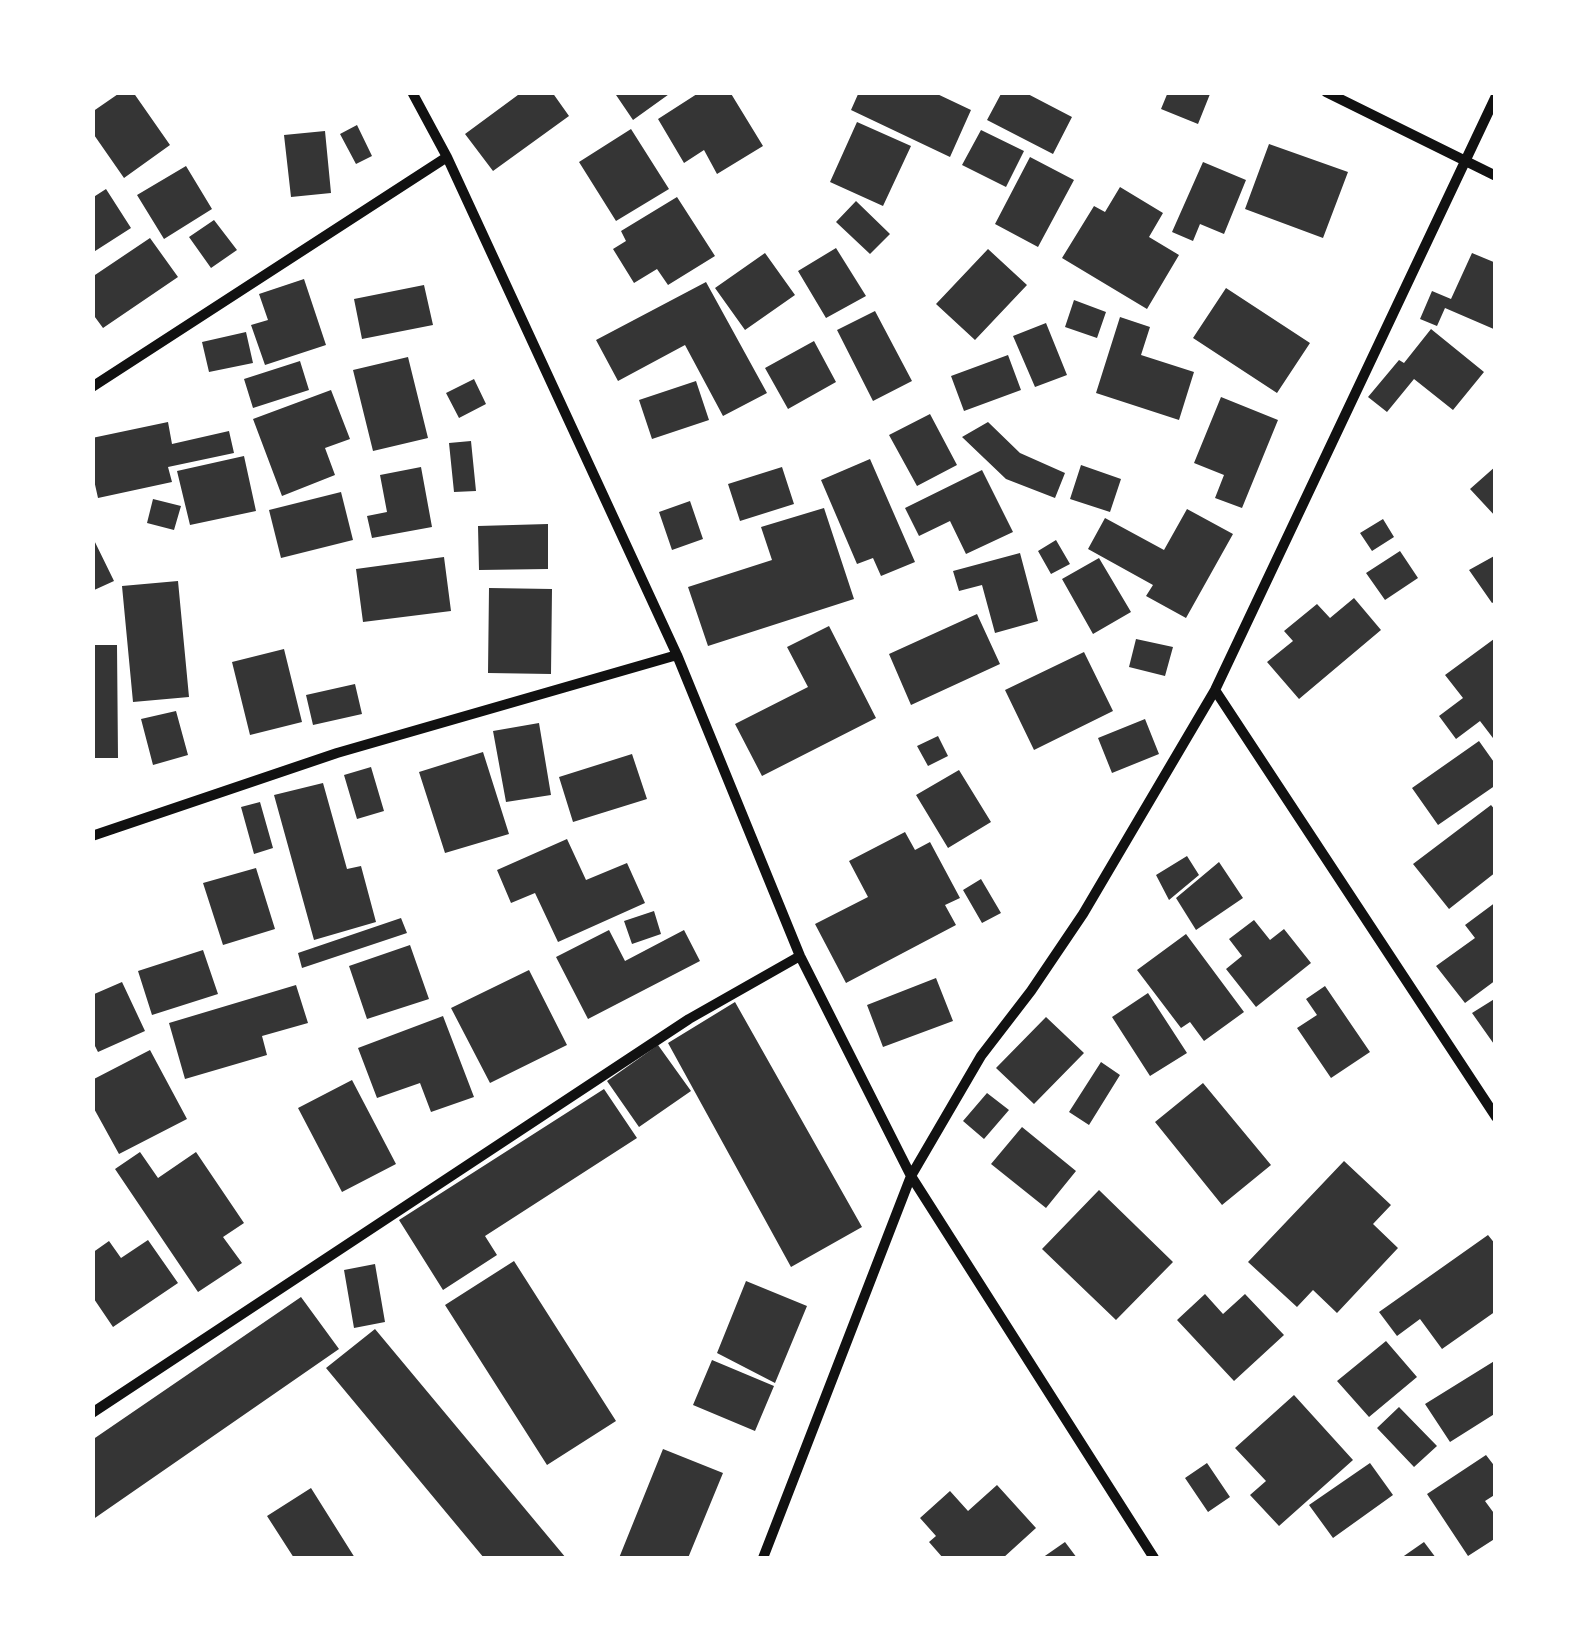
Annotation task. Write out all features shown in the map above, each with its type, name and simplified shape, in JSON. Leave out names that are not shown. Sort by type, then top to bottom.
[{"type":"street","points":[[412,92],[447,156],[678,654],[800,956],[912,1176],[1154,1558]]},
{"type":"street","points":[[1326,92],[1496,176]]},
{"type":"street","points":[[763,1558],[912,1176],[980,1056],[1032,991],[1084,914],[1215,690],[1496,96]]},
{"type":"street","points":[[92,387],[447,156]]},
{"type":"street","points":[[92,836],[338,753],[678,654]]},
{"type":"street","points":[[1215,690],[1496,1117]]},
{"type":"street","points":[[92,1413],[689,1018],[800,956]]},
{"type":"building","points":[[121,92],[133,92],[170,145],[124,178],[92,132],[92,112]]},
{"type":"building","points":[[522,92],[552,92],[569,116],[493,171],[465,134]]},
{"type":"building","points":[[614,92],[672,92],[633,120]]},
{"type":"building","points":[[700,92],[730,92],[763,146],[717,174],[704,150],[684,163],[658,119]]},
{"type":"building","points":[[859,92],[933,92],[971,110],[950,157],[851,110]]},
{"type":"building","points":[[1002,92],[1024,92],[1072,117],[1053,154],[987,120]]},
{"type":"building","points":[[1168,92],[1210,94],[1198,124],[1161,109]]},
{"type":"building","points":[[857,122],[911,146],[883,206],[830,182]]},
{"type":"building","points":[[357,125],[372,156],[356,164],[340,134]]},
{"type":"building","points":[[631,129],[669,189],[616,221],[579,162]]},
{"type":"building","points":[[981,130],[1024,151],[1006,187],[962,165]]},
{"type":"building","points":[[325,131],[331,193],[291,197],[284,135]]},
{"type":"building","points":[[1269,144],[1348,172],[1323,238],[1245,209]]},
{"type":"building","points":[[1030,157],[1074,180],[1038,247],[995,224]]},
{"type":"building","points":[[1203,162],[1246,180],[1224,234],[1200,224],[1193,241],[1172,232]]},
{"type":"building","points":[[186,166],[212,209],[164,239],[137,195]]},
{"type":"building","points":[[1120,187],[1163,213],[1149,237],[1179,255],[1147,309],[1062,258],[1094,206],[1105,212]]},
{"type":"building","points":[[106,189],[131,228],[92,253],[92,198]]},
{"type":"building","points":[[677,197],[715,256],[668,285],[657,269],[634,283],[613,249],[626,241],[621,231]]},
{"type":"building","points":[[856,201],[890,234],[870,254],[836,222]]},
{"type":"building","points":[[214,220],[237,250],[211,268],[189,237]]},
{"type":"building","points":[[150,238],[178,277],[103,328],[92,313],[92,277]]},
{"type":"building","points":[[836,248],[866,296],[826,318],[798,271]]},
{"type":"building","points":[[988,249],[1027,285],[975,340],[936,304]]},
{"type":"building","points":[[765,253],[795,295],[745,330],[715,288]]},
{"type":"building","points":[[1472,253],[1496,263],[1496,330],[1445,308],[1437,326],[1420,319],[1432,291],[1451,299]]},
{"type":"building","points":[[304,279],[326,345],[265,365],[251,325],[268,320],[259,294]]},
{"type":"building","points":[[706,282],[767,393],[723,416],[685,345],[618,381],[596,340]]},
{"type":"building","points":[[424,285],[433,325],[362,339],[354,299]]},
{"type":"building","points":[[1226,288],[1310,343],[1277,393],[1193,338]]},
{"type":"building","points":[[1074,300],[1106,312],[1097,338],[1065,327]]},
{"type":"building","points":[[875,311],[912,381],[873,401],[837,330]]},
{"type":"building","points":[[1120,317],[1150,327],[1141,355],[1194,372],[1179,420],[1096,393]]},
{"type":"building","points":[[1046,323],[1067,375],[1035,387],[1013,336]]},
{"type":"building","points":[[1431,329],[1484,372],[1453,410],[1414,379],[1387,412],[1368,397],[1399,360],[1404,363]]},
{"type":"building","points":[[246,332],[253,363],[209,372],[202,342]]},
{"type":"building","points":[[814,341],[836,382],[788,409],[765,368]]},
{"type":"building","points":[[1008,355],[1021,390],[964,411],[951,376]]},
{"type":"building","points":[[408,357],[428,438],[373,451],[353,370]]},
{"type":"building","points":[[300,361],[309,390],[253,408],[244,379]]},
{"type":"building","points":[[474,379],[486,404],[459,418],[446,393]]},
{"type":"building","points":[[696,381],[709,420],[652,439],[639,400]]},
{"type":"building","points":[[331,390],[350,439],[325,448],[335,475],[282,496],[253,419]]},
{"type":"building","points":[[1221,397],[1278,420],[1242,508],[1215,498],[1224,475],[1194,463]]},
{"type":"building","points":[[930,414],[957,465],[917,486],[889,435]]},
{"type":"building","points":[[168,422],[172,444],[229,431],[234,453],[168,467],[172,482],[98,498],[92,471],[92,438]]},
{"type":"building","points":[[988,422],[1020,453],[1065,473],[1055,498],[1006,479],[962,437]]},
{"type":"building","points":[[471,441],[476,491],[454,492],[449,443]]},
{"type":"building","points":[[244,456],[256,511],[190,525],[177,471]]},
{"type":"building","points":[[870,459],[915,562],[881,576],[873,558],[857,564],[821,480]]},
{"type":"building","points":[[1081,465],[1121,479],[1110,512],[1070,499]]},
{"type":"building","points":[[1496,466],[1496,517],[1470,489]]},
{"type":"building","points":[[421,467],[432,527],[372,538],[367,516],[387,512],[380,475]]},
{"type":"building","points":[[782,467],[794,504],[740,521],[728,484]]},
{"type":"building","points":[[982,470],[1013,532],[966,554],[950,521],[919,536],[905,508]]},
{"type":"building","points":[[341,492],[353,540],[281,558],[269,510]]},
{"type":"building","points":[[153,499],[181,506],[174,530],[147,523]]},
{"type":"building","points":[[690,501],[703,539],[672,550],[659,512]]},
{"type":"building","points":[[824,508],[854,599],[708,646],[688,587],[772,560],[761,527]]},
{"type":"building","points":[[1187,509],[1233,534],[1186,618],[1146,596],[1153,585],[1088,549],[1105,518],[1164,550]]},
{"type":"building","points":[[1383,519],[1394,537],[1372,551],[1360,533]]},
{"type":"building","points":[[548,524],[548,569],[479,570],[478,526]]},
{"type":"building","points":[[92,536],[114,581],[92,591]]},
{"type":"building","points":[[1056,540],[1070,564],[1051,574],[1038,551]]},
{"type":"building","points":[[1400,551],[1418,578],[1385,600],[1366,573]]},
{"type":"building","points":[[1020,553],[1038,621],[995,633],[982,585],[959,591],[953,571]]},
{"type":"building","points":[[1496,555],[1496,601],[1492,603],[1469,570]]},
{"type":"building","points":[[444,557],[451,611],[363,622],[356,569]]},
{"type":"building","points":[[1099,558],[1131,612],[1093,634],[1062,579]]},
{"type":"building","points":[[178,581],[189,697],[133,702],[122,586]]},
{"type":"building","points":[[489,588],[552,589],[551,674],[488,673]]},
{"type":"building","points":[[1354,598],[1381,630],[1299,699],[1267,662],[1293,641],[1284,631],[1317,604],[1330,618]]},
{"type":"building","points":[[977,614],[1000,664],[911,705],[889,654]]},
{"type":"building","points":[[829,626],[876,718],[762,776],[735,724],[808,687],[787,647]]},
{"type":"building","points":[[1136,639],[1173,647],[1165,676],[1129,667]]},
{"type":"building","points":[[1494,639],[1496,742],[1480,721],[1456,739],[1439,716],[1463,698],[1445,675]]},
{"type":"building","points":[[92,645],[117,645],[118,758],[92,758]]},
{"type":"building","points":[[284,649],[302,722],[250,735],[232,662]]},
{"type":"building","points":[[1084,652],[1113,711],[1034,750],[1005,690]]},
{"type":"building","points":[[355,684],[362,714],[313,725],[306,695]]},
{"type":"building","points":[[176,711],[188,755],[153,765],[141,719]]},
{"type":"building","points":[[1145,719],[1159,754],[1112,773],[1098,738]]},
{"type":"building","points":[[539,723],[551,795],[506,802],[493,731]]},
{"type":"building","points":[[938,736],[948,756],[928,766],[917,746]]},
{"type":"building","points":[[1479,741],[1496,765],[1496,785],[1438,825],[1412,788]]},
{"type":"building","points":[[483,752],[509,834],[445,853],[419,772]]},
{"type":"building","points":[[632,754],[647,799],[573,822],[559,777]]},
{"type":"building","points":[[371,767],[384,811],[357,819],[344,775]]},
{"type":"building","points":[[959,770],[991,822],[948,848],[916,795]]},
{"type":"building","points":[[323,783],[347,869],[361,866],[376,922],[314,940],[274,795]]},
{"type":"building","points":[[260,802],[273,848],[254,854],[241,807]]},
{"type":"building","points":[[1491,805],[1496,811],[1496,872],[1449,909],[1413,864]]},
{"type":"building","points":[[905,832],[915,850],[930,842],[960,898],[945,905],[956,925],[846,983],[815,924],[868,897],[849,861]]},
{"type":"building","points":[[567,839],[586,880],[627,863],[645,903],[558,942],[535,893],[511,903],[497,870]]},
{"type":"building","points":[[1187,856],[1199,875],[1169,900],[1156,875]]},
{"type":"building","points":[[1219,862],[1243,898],[1196,930],[1176,898]]},
{"type":"building","points":[[256,868],[275,929],[223,945],[203,883]]},
{"type":"building","points":[[981,879],[1001,913],[982,923],[963,890]]},
{"type":"building","points":[[1496,902],[1496,980],[1465,1003],[1436,966],[1475,938],[1465,925]]},
{"type":"building","points":[[654,911],[661,934],[632,944],[624,921]]},
{"type":"building","points":[[401,918],[407,933],[302,968],[298,953]]},
{"type":"building","points":[[1254,920],[1270,940],[1284,929],[1311,963],[1256,1007],[1226,969],[1242,956],[1229,939]]},
{"type":"building","points":[[609,930],[625,961],[684,930],[700,961],[588,1019],[556,957]]},
{"type":"building","points":[[1186,934],[1244,1012],[1204,1041],[1190,1022],[1181,1028],[1137,970]]},
{"type":"building","points":[[410,945],[429,999],[367,1019],[349,966]]},
{"type":"building","points":[[203,950],[218,994],[152,1015],[138,971]]},
{"type":"building","points":[[529,970],[567,1045],[490,1083],[451,1008]]},
{"type":"building","points":[[936,978],[953,1021],[883,1047],[867,1005]]},
{"type":"building","points":[[122,982],[145,1031],[98,1052],[92,1040],[92,995]]},
{"type":"building","points":[[296,985],[308,1023],[262,1036],[267,1055],[185,1079],[169,1023]]},
{"type":"building","points":[[1325,986],[1370,1052],[1331,1078],[1297,1028],[1317,1015],[1306,999]]},
{"type":"building","points":[[1148,993],[1187,1053],[1150,1076],[1112,1017]]},
{"type":"building","points":[[1496,998],[1496,1047],[1472,1013]]},
{"type":"building","points":[[735,1002],[862,1227],[791,1267],[668,1043]]},
{"type":"building","points":[[443,1016],[474,1097],[431,1112],[420,1083],[377,1098],[358,1048]]},
{"type":"building","points":[[1046,1017],[1084,1053],[1034,1104],[996,1068]]},
{"type":"building","points":[[658,1045],[691,1091],[639,1127],[607,1081]]},
{"type":"building","points":[[150,1050],[187,1119],[119,1154],[92,1105],[92,1080]]},
{"type":"building","points":[[1101,1062],[1120,1075],[1089,1125],[1069,1112]]},
{"type":"building","points":[[352,1080],[396,1164],[342,1192],[298,1108]]},
{"type":"building","points":[[1203,1083],[1271,1165],[1222,1205],[1155,1122]]},
{"type":"building","points":[[604,1089],[637,1138],[485,1236],[497,1255],[443,1290],[399,1220]]},
{"type":"building","points":[[987,1093],[1009,1110],[984,1139],[963,1121]]},
{"type":"building","points":[[1022,1127],[1076,1171],[1046,1208],[991,1164]]},
{"type":"building","points":[[140,1152],[158,1178],[196,1152],[244,1223],[223,1237],[242,1263],[198,1292],[115,1169]]},
{"type":"building","points":[[1344,1161],[1391,1205],[1373,1224],[1398,1248],[1337,1313],[1313,1290],[1297,1307],[1248,1262]]},
{"type":"building","points":[[1099,1190],[1173,1262],[1116,1320],[1042,1249]]},
{"type":"building","points":[[1488,1235],[1496,1245],[1496,1311],[1442,1349],[1420,1319],[1397,1336],[1379,1312]]},
{"type":"building","points":[[148,1240],[178,1283],[113,1327],[92,1296],[92,1253],[109,1241],[121,1258]]},
{"type":"building","points":[[514,1261],[616,1421],[547,1465],[445,1305]]},
{"type":"building","points":[[375,1264],[385,1322],[354,1328],[344,1270]]},
{"type":"building","points":[[746,1281],[807,1306],[775,1383],[717,1353]]},
{"type":"building","points":[[1205,1294],[1223,1314],[1245,1294],[1284,1335],[1234,1381],[1177,1320]]},
{"type":"building","points":[[301,1297],[339,1349],[92,1520],[92,1440]]},
{"type":"building","points":[[375,1329],[566,1558],[484,1558],[326,1368]]},
{"type":"building","points":[[1386,1341],[1417,1377],[1369,1417],[1337,1381]]},
{"type":"building","points":[[712,1360],[774,1386],[755,1431],[693,1405]]},
{"type":"building","points":[[1496,1360],[1496,1413],[1450,1442],[1425,1404]]},
{"type":"building","points":[[1294,1395],[1353,1460],[1279,1526],[1250,1495],[1266,1481],[1235,1448]]},
{"type":"building","points":[[1399,1407],[1437,1446],[1414,1467],[1377,1428]]},
{"type":"building","points":[[663,1449],[723,1473],[688,1558],[619,1558]]},
{"type":"building","points":[[1486,1455],[1496,1468],[1496,1494],[1485,1501],[1496,1516],[1496,1538],[1468,1556],[1427,1494]]},
{"type":"building","points":[[1207,1463],[1230,1497],[1208,1512],[1185,1478]]},
{"type":"building","points":[[1370,1463],[1393,1495],[1333,1538],[1309,1505]]},
{"type":"building","points":[[997,1485],[1036,1528],[1003,1558],[943,1558],[929,1542],[936,1536],[920,1518],[950,1491],[968,1511]]},
{"type":"building","points":[[311,1488],[355,1558],[294,1558],[267,1516]]},
{"type":"building","points":[[1065,1542],[1077,1558],[1042,1558]]},
{"type":"building","points":[[1424,1542],[1436,1558],[1401,1558]]}]
